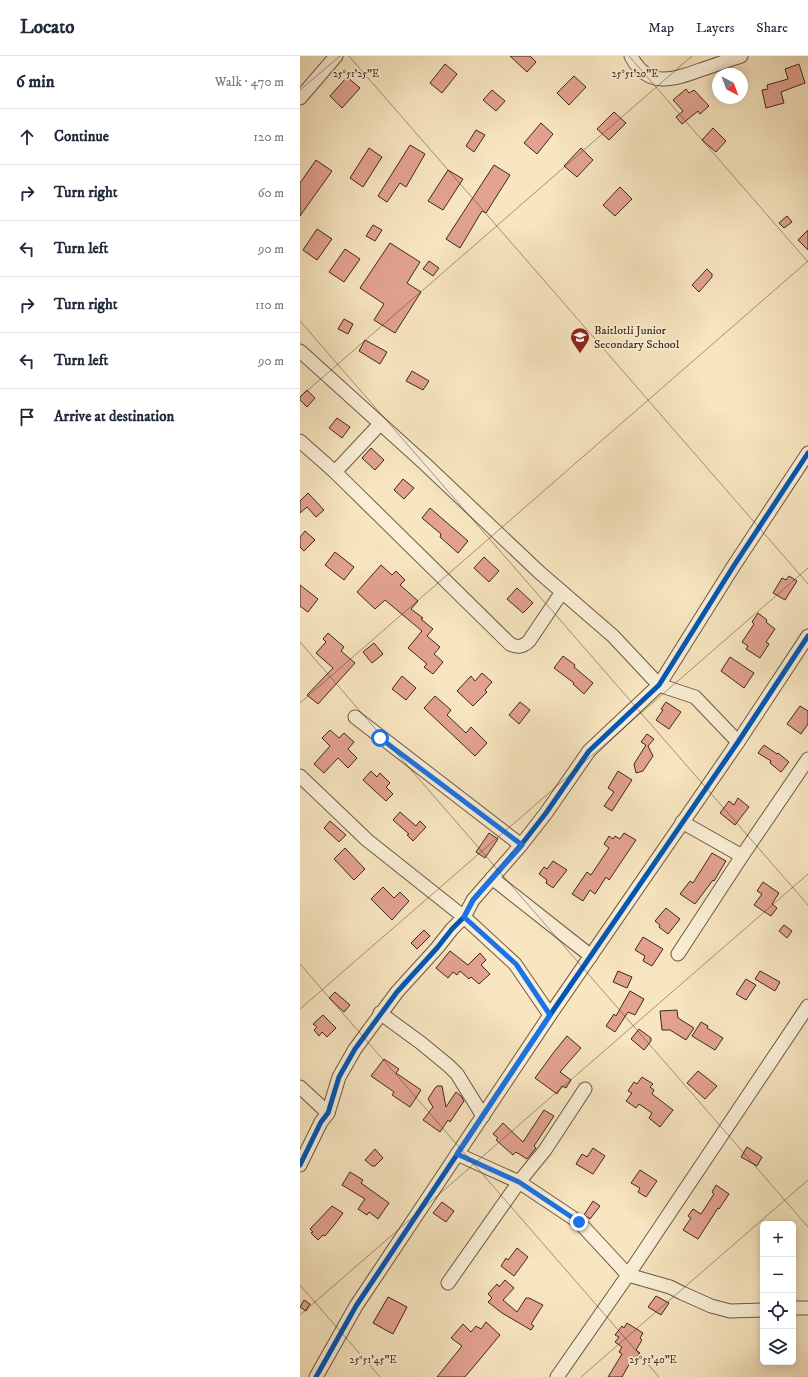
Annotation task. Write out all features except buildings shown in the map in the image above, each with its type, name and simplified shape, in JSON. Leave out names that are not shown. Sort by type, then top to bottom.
[{"type":"street","points":[[300,98],[336,56]]},
{"type":"street","points":[[631,56],[640,70],[650,76],[662,79],[677,79],[741,56]]},
{"type":"street","points":[[300,351],[424,463],[539,572],[613,636],[659,685],[695,697],[738,742]]},
{"type":"street","points":[[335,472],[380,424]]},
{"type":"street","points":[[300,441],[335,472],[504,638],[516,647],[524,646],[529,641],[562,592]]},
{"type":"street","points":[[300,1165],[321,1122],[328,1113],[339,1077],[355,1049],[397,992],[464,917],[473,900],[522,845],[589,751],[659,685],[733,567],[808,453]]},
{"type":"street","points":[[316,1377],[356,1306],[550,1015],[738,742],[808,636]]},
{"type":"street","points":[[355,717],[522,845]]},
{"type":"street","points":[[678,954],[808,759]]},
{"type":"street","points":[[300,776],[367,840],[464,917],[516,964],[550,1015]]},
{"type":"street","points":[[682,822],[742,856]]},
{"type":"street","points":[[492,878],[591,956]]},
{"type":"street","points":[[557,1377],[628,1275],[808,1006]]},
{"type":"street","points":[[380,1014],[422,1043],[449,1066],[457,1074],[483,1116]]},
{"type":"street","points":[[300,1087],[328,1113]]},
{"type":"street","points":[[448,1283],[519,1182],[545,1150],[585,1089]]},
{"type":"street","points":[[457,1154],[519,1182],[579,1222],[628,1275],[670,1287],[694,1299],[730,1311],[760,1310]]},
{"type":"street","points":[[796,1308],[808,1308]]},
{"type":"cycle path","points":[[300,1165],[321,1122],[328,1113],[339,1077],[355,1049],[397,992],[464,917],[473,900],[521,845],[546,813],[589,751],[659,685],[733,567],[808,453]]},
{"type":"cycle path","points":[[316,1377],[356,1306],[550,1015],[738,742],[808,636]]},
{"type":"place","name":"Baitlotli Junior Secondary School","points":[[580,354]]},
{"type":"route","points":[[380,738],[522,845],[510,856],[473,900],[464,917],[516,964],[550,1015],[457,1154],[519,1182],[579,1222]]}]
